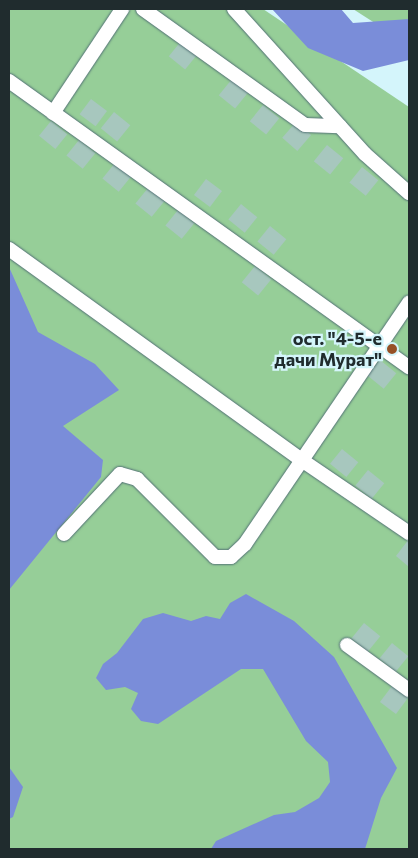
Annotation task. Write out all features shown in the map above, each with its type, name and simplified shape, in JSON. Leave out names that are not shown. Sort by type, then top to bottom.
[{"type":"street","points":[[53,113],[122,9]]},
{"type":"street","points":[[143,9],[305,125],[340,126]]},
{"type":"street","points":[[234,9],[365,154],[409,193]]},
{"type":"street","points":[[9,81],[409,367]]},
{"type":"street","points":[[9,249],[300,459],[409,533]]},
{"type":"street","points":[[64,534],[120,474],[137,479],[216,557],[231,557],[245,544],[300,459],[409,303]]},
{"type":"street","points":[[347,645],[409,690]]},
{"type":"green space","points":[[9,9],[263,9],[409,107],[409,849],[9,849]]},
{"type":"green space","points":[[353,9],[409,9],[409,45]]},
{"type":"water","points":[[272,9],[341,9],[353,23],[409,19],[409,60],[363,71],[308,48]]},
{"type":"water","points":[[9,267],[38,332],[95,364],[119,390],[63,426],[103,460],[101,477],[9,590]]},
{"type":"water","points":[[246,594],[294,621],[334,657],[397,768],[381,798],[365,849],[211,849],[216,841],[274,815],[295,812],[319,798],[330,782],[328,762],[306,741],[263,669],[241,669],[158,724],[141,721],[131,709],[138,693],[125,687],[106,690],[96,678],[103,664],[117,653],[143,619],[163,613],[191,621],[206,616],[220,619],[230,603]]},
{"type":"water","points":[[9,767],[23,787],[13,817],[9,819]]},
{"type":"building","points":[[182,40],[198,53],[185,70],[169,56]]},
{"type":"building","points":[[232,79],[248,92],[235,109],[219,95]]},
{"type":"building","points":[[91,99],[107,111],[96,126],[80,114]]},
{"type":"building","points":[[263,105],[279,118],[266,135],[250,121]]},
{"type":"building","points":[[114,112],[130,125],[117,142],[101,128]]},
{"type":"building","points":[[51,121],[67,134],[55,149],[39,136]]},
{"type":"building","points":[[296,122],[311,135],[297,151],[282,138]]},
{"type":"building","points":[[79,140],[95,153],[83,169],[66,156]]},
{"type":"building","points":[[327,145],[343,158],[330,175],[314,161]]},
{"type":"building","points":[[115,163],[131,176],[119,192],[102,179]]},
{"type":"building","points":[[362,167],[378,180],[366,196],[349,183]]},
{"type":"building","points":[[206,179],[222,191],[210,207],[194,195]]},
{"type":"building","points":[[148,188],[164,201],[152,217],[135,204]]},
{"type":"building","points":[[241,204],[257,217],[245,233],[228,220]]},
{"type":"building","points":[[178,210],[194,223],[182,239],[165,226]]},
{"type":"building","points":[[270,226],[286,239],[274,255],[257,242]]},
{"type":"building","points":[[255,266],[271,279],[258,296],[242,282]]},
{"type":"building","points":[[380,360],[396,373],[384,389],[367,376]]},
{"type":"building","points":[[342,449],[358,462],[346,477],[330,464]]},
{"type":"building","points":[[368,470],[384,483],[372,499],[355,486]]},
{"type":"building","points":[[409,539],[409,567],[396,556]]},
{"type":"building","points":[[364,623],[380,636],[368,652],[351,639]]},
{"type":"building","points":[[392,643],[408,656],[396,672],[379,659]]},
{"type":"building","points":[[392,686],[408,698],[396,714],[380,702]]},
{"type":"place","name":"ост. \"4-5-е дачи Мурат\"","points":[[392,349]]}]
